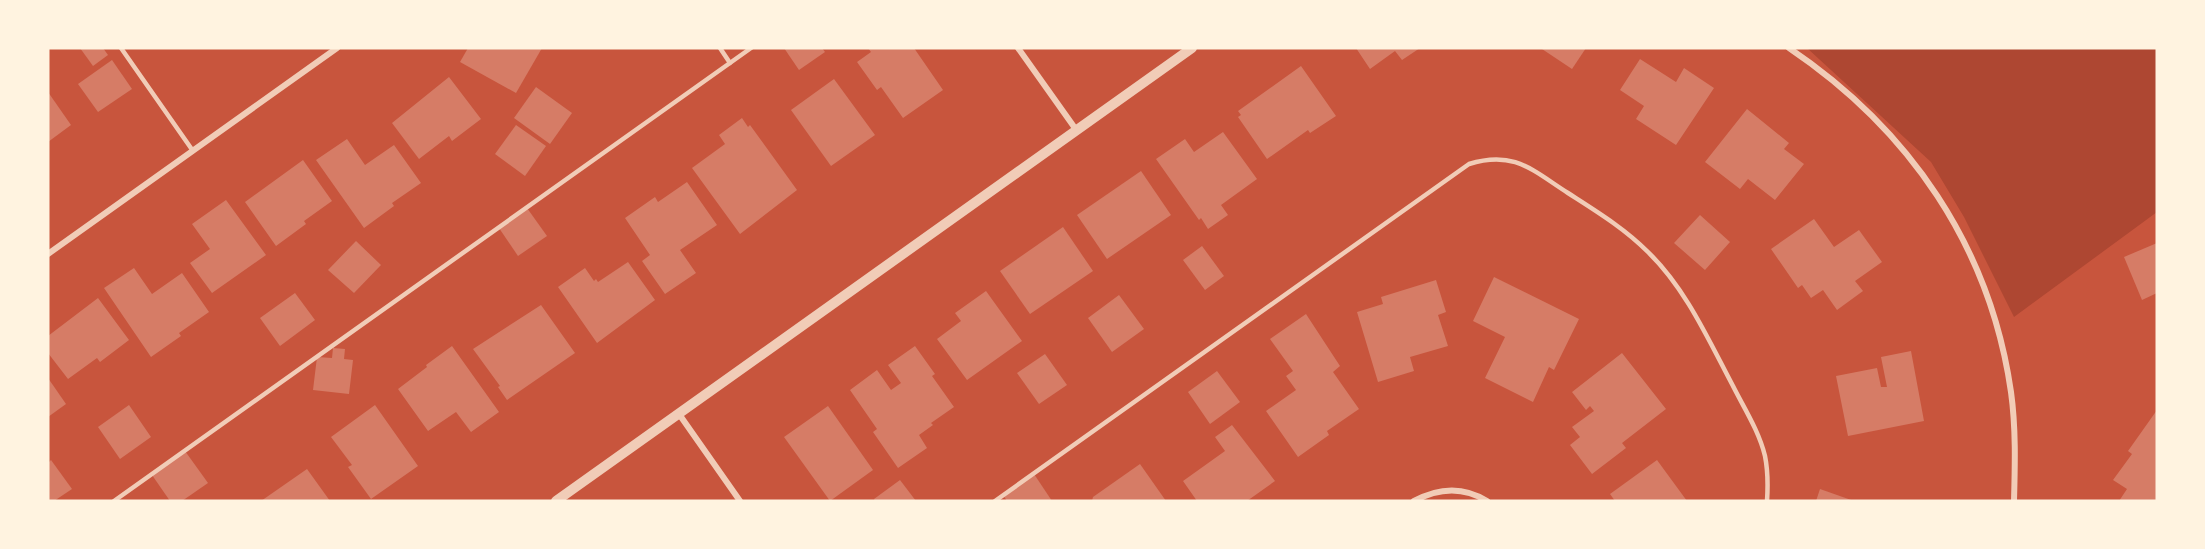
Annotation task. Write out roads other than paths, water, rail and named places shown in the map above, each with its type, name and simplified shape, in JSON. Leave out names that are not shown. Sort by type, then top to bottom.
[{"type":"street","points":[[48,254],[337,48]]},
{"type":"street","points":[[1018,48],[1077,131]]},
{"type":"street","points":[[556,501],[1192,48]]},
{"type":"street","points":[[1788,48],[1835,81],[1874,117],[1908,154],[1934,189],[1956,225],[1978,272],[1993,313],[2008,381],[2014,437],[2014,501]]},
{"type":"street","points":[[679,414],[740,501]]},
{"type":"street","points":[[1414,501],[1435,492],[1451,489],[1467,492],[1487,501]]},
{"type":"lane","points":[[121,48],[193,151]]},
{"type":"lane","points":[[720,48],[730,63]]},
{"type":"lane","points":[[114,501],[752,48]]},
{"type":"lane","points":[[995,501],[1469,164],[1484,159],[1501,158],[1524,165],[1615,224],[1649,252],[1673,281],[1693,310],[1755,429],[1765,455],[1768,480],[1767,501]]}]
